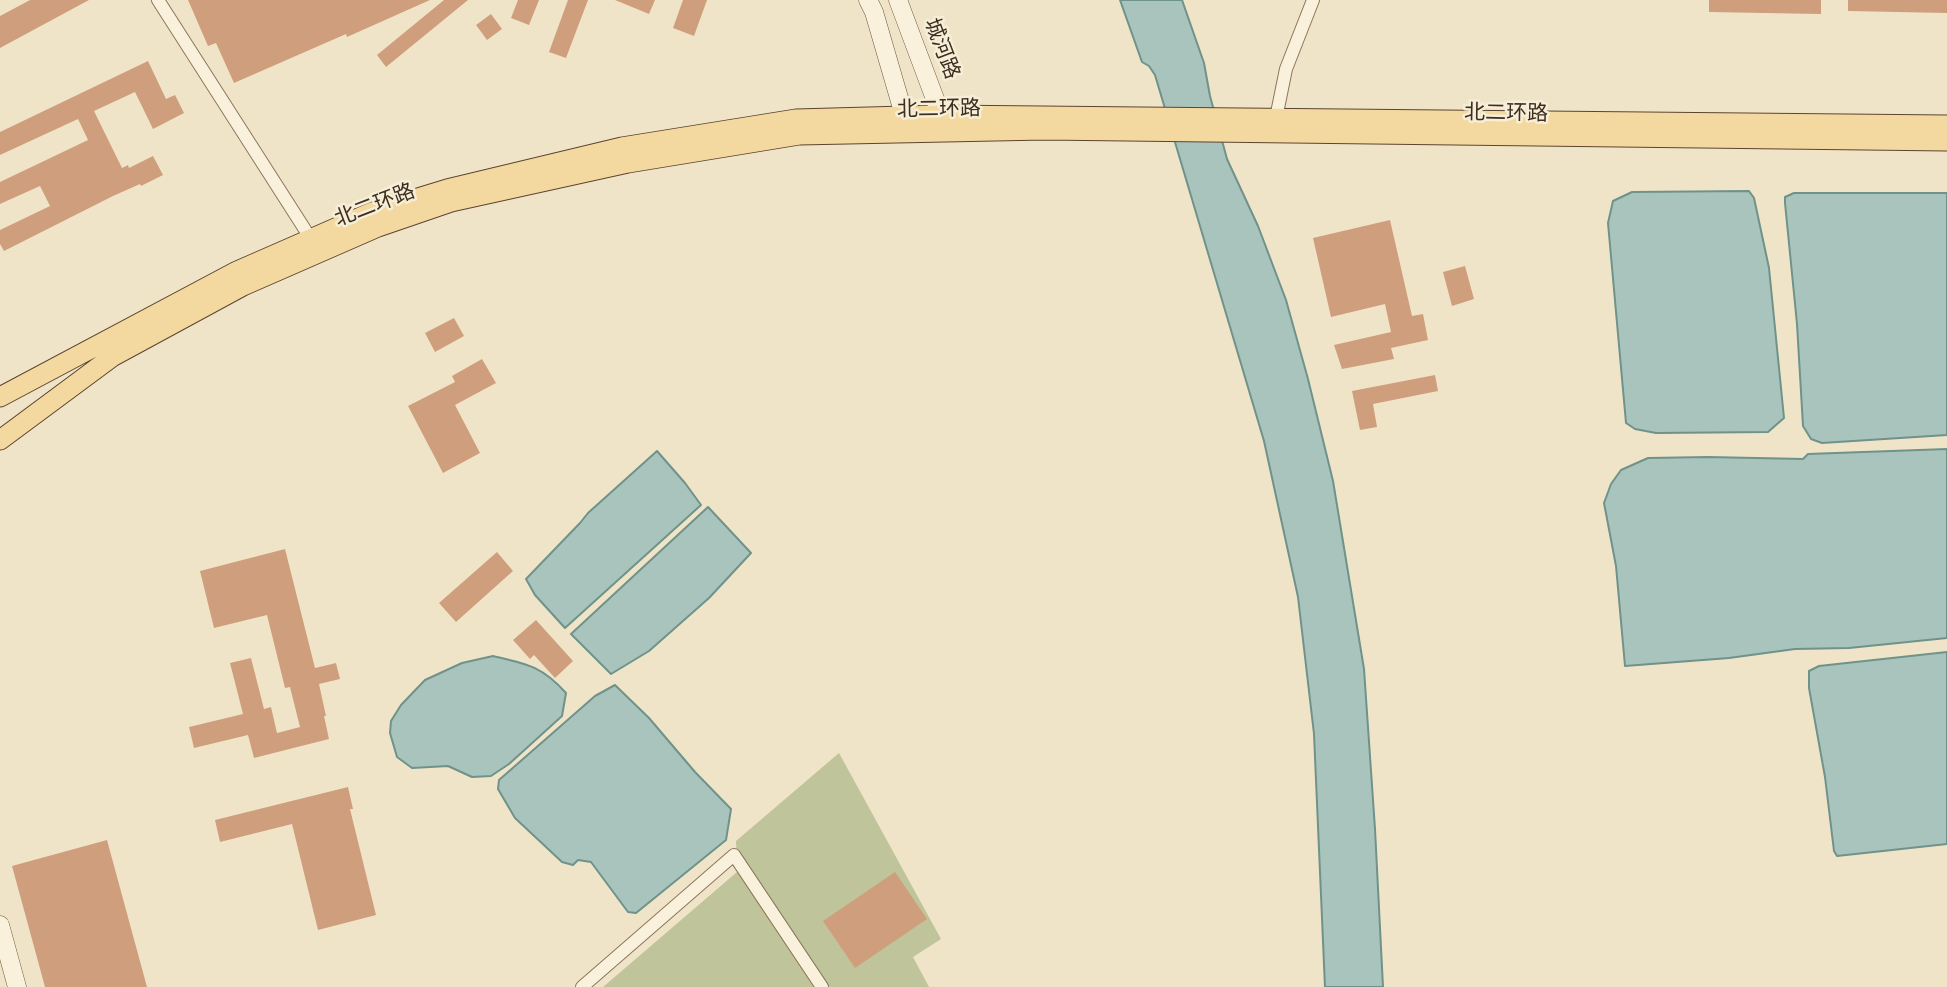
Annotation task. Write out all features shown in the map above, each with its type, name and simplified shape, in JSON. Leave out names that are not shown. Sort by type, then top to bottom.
[{"type":"main road","points":[[868,0],[874,12],[904,115]]},
{"type":"main road","name":"城河路","points":[[898,0],[941,115]]},
{"type":"main road","name":"北二环路","points":[[0,397],[237,271],[372,212],[447,189],[622,147],[796,119],[941,115],[1151,124],[1947,141]]},
{"type":"main road","name":"北二环路","points":[[1250,126],[1276,118],[1947,125]]},
{"type":"main road","name":"北二环路","points":[[2,442],[112,357],[243,286],[379,227],[451,202],[628,163],[799,135],[1044,130],[1151,124]]},
{"type":"main road","points":[[0,925],[17,987]]},
{"type":"street","points":[[158,0],[311,239]]},
{"type":"street","points":[[1276,118],[1286,69],[1313,0]]},
{"type":"street","points":[[582,987],[734,855],[822,987]]},
{"type":"green space","points":[[839,753],[941,939],[913,957],[929,987],[603,987],[737,872],[736,841]]},
{"type":"water","points":[[1120,0],[1182,0],[1204,63],[1227,159],[1258,226],[1286,300],[1308,379],[1333,481],[1364,669],[1383,987],[1325,987],[1314,734],[1298,597],[1264,441],[1155,75],[1149,66],[1142,62]]},
{"type":"water","points":[[1749,191],[1754,198],[1769,268],[1784,418],[1768,432],[1656,433],[1635,429],[1626,423],[1608,223],[1613,201],[1632,192]]},
{"type":"water","points":[[1794,193],[1947,193],[1947,435],[1822,443],[1811,439],[1803,426],[1797,324],[1785,203],[1785,197]]},
{"type":"water","points":[[1947,449],[1947,638],[1849,648],[1795,649],[1729,658],[1625,666],[1616,566],[1604,503],[1611,484],[1621,470],[1648,458],[1803,459],[1808,454]]},
{"type":"water","points":[[657,451],[701,505],[565,628],[535,595],[526,579],[588,513]]},
{"type":"water","points":[[708,507],[751,553],[709,598],[649,651],[611,674],[571,634]]},
{"type":"water","points":[[1947,652],[1947,844],[1837,856],[1834,851],[1825,777],[1809,688],[1809,671],[1819,666]]},
{"type":"water","points":[[493,656],[533,667],[549,677],[566,693],[562,716],[509,764],[491,776],[472,777],[448,766],[412,768],[397,757],[390,733],[391,721],[401,705],[425,680],[462,663]]},
{"type":"water","points":[[615,685],[649,718],[731,809],[726,840],[636,913],[628,912],[591,862],[578,860],[573,865],[562,862],[515,818],[498,789],[499,780],[595,696]]},
{"type":"building","points":[[30,0],[89,0],[0,48],[0,16]]},
{"type":"building","points":[[188,0],[430,0],[234,83],[216,43],[208,46]]},
{"type":"building","points":[[444,0],[468,0],[386,67],[377,55]]},
{"type":"building","points":[[518,0],[539,0],[529,25],[511,18]]},
{"type":"building","points":[[568,0],[588,0],[566,58],[549,52]]},
{"type":"building","points":[[615,0],[655,0],[649,14]]},
{"type":"building","points":[[683,0],[707,0],[694,36],[673,28]]},
{"type":"building","points":[[1709,0],[1821,0],[1821,14],[1709,12]]},
{"type":"building","points":[[1848,0],[1947,0],[1947,13],[1848,11]]},
{"type":"building","points":[[491,14],[502,29],[487,40],[476,25]]},
{"type":"building","points":[[148,61],[166,99],[175,95],[184,113],[153,129],[135,92],[94,111],[122,168],[128,165],[129,168],[153,156],[163,175],[113,196],[4,251],[0,244],[0,230],[50,206],[40,186],[0,204],[0,182],[88,140],[78,119],[0,155],[0,132]]},
{"type":"building","points":[[1390,220],[1412,316],[1423,314],[1428,340],[1391,348],[1394,359],[1342,369],[1334,345],[1391,332],[1385,304],[1331,317],[1313,238]]},
{"type":"building","points":[[1465,266],[1474,299],[1452,306],[1443,272]]},
{"type":"building","points":[[454,318],[464,336],[435,352],[425,333]]},
{"type":"building","points":[[482,359],[496,383],[455,405],[480,453],[443,473],[408,406],[455,382],[452,376]]},
{"type":"building","points":[[1435,375],[1438,391],[1373,404],[1377,427],[1360,430],[1352,391]]},
{"type":"building","points":[[285,549],[315,668],[336,663],[340,679],[319,684],[329,739],[254,758],[248,735],[194,748],[189,727],[243,714],[230,663],[251,658],[264,709],[271,707],[277,733],[300,727],[290,687],[285,688],[267,615],[214,628],[200,571]]},
{"type":"building","points":[[497,552],[513,571],[456,622],[439,603]]},
{"type":"building","points":[[536,620],[573,661],[555,678],[534,655],[530,659],[513,640]]},
{"type":"building","points":[[348,787],[353,809],[350,809],[376,915],[318,930],[292,824],[220,842],[215,820]]},
{"type":"building","points":[[107,840],[147,987],[45,987],[12,866]]},
{"type":"building","points":[[895,872],[927,919],[855,968],[823,921]]}]
